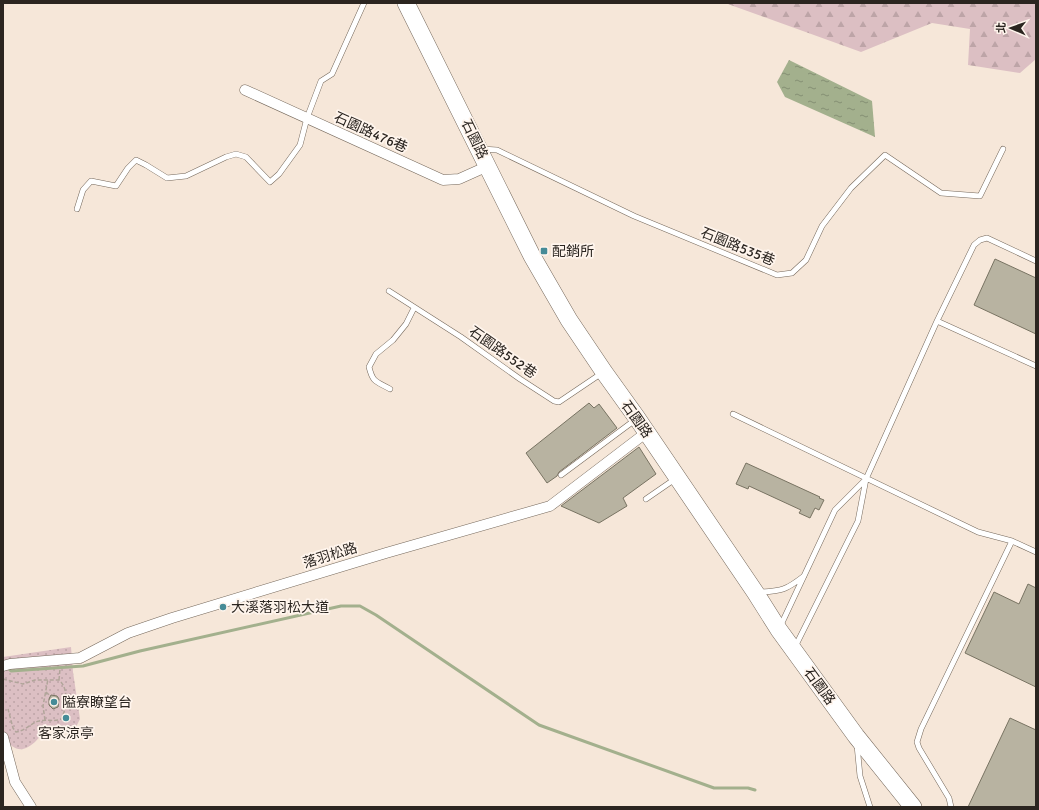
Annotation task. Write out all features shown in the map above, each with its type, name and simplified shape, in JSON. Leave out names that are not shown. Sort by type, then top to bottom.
[{"type":"main road","name":"石園路","points":[[406,3],[532,256],[569,320],[647,432],[779,630],[856,736],[913,807]]},
{"type":"street","name":"石園路476巷","points":[[245,90],[443,180],[459,179],[488,166]]},
{"type":"street","name":"落羽松路","points":[[7,665],[80,658],[128,633],[172,618],[386,553],[550,506],[647,432]]},
{"type":"street","points":[[3,737],[15,782],[30,807]]},
{"type":"lane","points":[[77,209],[83,190],[90,181],[116,186],[128,168],[136,160],[167,178],[186,176],[226,157],[236,154],[246,157],[270,182],[279,174],[300,144],[307,118],[321,81],[332,74],[364,3]]},
{"type":"lane","name":"石園路535巷","points":[[479,149],[497,150],[634,216],[777,275],[792,273],[806,260],[822,226],[851,188],[885,155],[941,193],[980,196],[1003,149]]},
{"type":"lane","points":[[794,650],[858,521],[866,479],[968,254],[974,245],[980,240],[987,238],[1036,261]]},
{"type":"lane","name":"石園路552巷","points":[[389,291],[554,401],[560,402],[604,372]]},
{"type":"lane","points":[[390,389],[375,381],[372,377],[369,366],[376,354],[393,340],[406,324],[414,308]]},
{"type":"lane","points":[[937,321],[1036,366]]},
{"type":"lane","points":[[733,414],[978,532],[1012,541],[1036,552]]},
{"type":"lane","points":[[561,475],[637,418]]},
{"type":"lane","points":[[646,499],[670,484],[677,477]]},
{"type":"lane","points":[[779,630],[835,510],[866,479]]},
{"type":"lane","points":[[951,807],[949,798],[919,748],[917,742],[921,729],[1012,541]]},
{"type":"lane","points":[[755,592],[781,591],[804,576]]},
{"type":"lane","points":[[856,736],[860,776],[870,807]]},
{"type":"path","points":[[59,680],[60,672]]},
{"type":"path","points":[[3,678],[23,684],[35,680],[59,680],[64,684],[65,688],[64,714],[61,719],[56,721],[37,721],[21,732],[16,732],[13,728],[8,709]]},
{"type":"path","points":[[45,720],[43,706],[48,679]]},
{"type":"path","points":[[46,692],[50,696]]},
{"type":"green space","points":[[725,3],[1036,3],[1036,59],[1020,73],[968,65],[970,29],[932,23],[861,52]]},
{"type":"green space","points":[[71,647],[80,719],[76,727],[69,732],[56,730],[47,731],[30,746],[22,749],[15,748],[3,738],[3,657]]},
{"type":"water","points":[[789,60],[872,101],[875,137],[785,97],[777,82]]},
{"type":"building","points":[[995,259],[1036,278],[1036,334],[974,305]]},
{"type":"building","points":[[589,403],[594,408],[599,404],[617,428],[559,472],[557,476],[547,483],[526,453]]},
{"type":"building","points":[[639,447],[656,474],[623,498],[627,506],[599,523],[561,506]]},
{"type":"building","points":[[746,463],[820,497],[819,498],[824,500],[819,510],[815,508],[810,518],[799,513],[801,510],[749,486],[748,489],[736,484]]},
{"type":"building","points":[[1028,584],[1036,588],[1036,687],[965,653],[994,592],[1019,604]]},
{"type":"building","name":"隘寮瞭望台","points":[[51,695],[57,696],[59,699],[58,707],[53,709],[49,705]]},
{"type":"building","points":[[1010,718],[1036,730],[1036,807],[968,807]]},
{"type":"waterway","points":[[7,667],[11,671],[83,666],[140,651],[341,606],[360,606],[376,615],[539,725],[714,788],[748,788],[755,790]]},
{"type":"place","name":"配銷所","points":[[544,251]]},
{"type":"place","name":"大溪落羽松大道","points":[[223,607]]},
{"type":"place","name":"隘寮瞭望台","points":[[54,702]]},
{"type":"place","name":"客家涼亭","points":[[66,718]]}]
